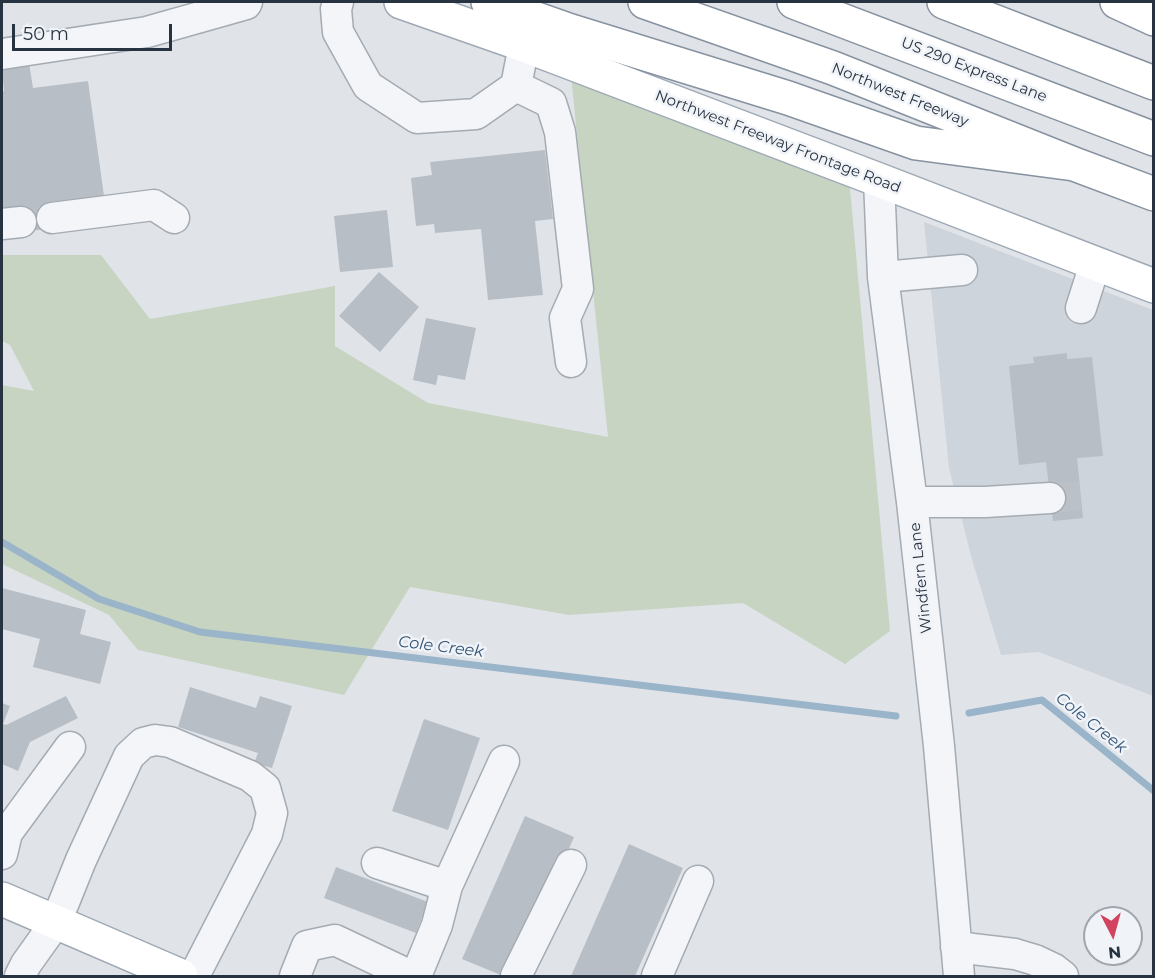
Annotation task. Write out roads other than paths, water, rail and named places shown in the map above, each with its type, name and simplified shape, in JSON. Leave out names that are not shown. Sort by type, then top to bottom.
[{"type":"main road","name":"Northwest Freeway Frontage Road","points":[[401,2],[524,45],[1154,286]]},
{"type":"main road","points":[[488,2],[571,31],[789,98],[916,143],[1074,164]]},
{"type":"main road","name":"Northwest Freeway","points":[[645,2],[833,68],[1154,194]]},
{"type":"main road","name":"US 290 Express Lane","points":[[794,2],[1154,139]]},
{"type":"main road","points":[[944,2],[1154,83]]},
{"type":"main road","points":[[1117,2],[1154,19]]},
{"type":"main road","points":[[2,899],[181,976]]},
{"type":"street","points":[[2,54],[147,32],[247,2]]},
{"type":"street","points":[[338,2],[336,9],[338,32],[368,86],[417,118],[476,114],[516,86],[524,45]]},
{"type":"street","points":[[516,86],[551,103],[560,132],[578,289],[565,318],[571,362]]},
{"type":"street","name":"Windfern Lane","points":[[879,180],[883,277],[912,502],[939,746],[959,976]]},
{"type":"street","points":[[52,218],[154,205],[174,218]]},
{"type":"street","points":[[1081,308],[1095,264]]},
{"type":"street","points":[[883,277],[962,270]]},
{"type":"street","points":[[912,502],[985,502],[1050,498]]},
{"type":"street","points":[[20,976],[26,963],[56,922],[81,860],[129,756],[143,743],[155,740],[170,742],[250,776],[265,788],[272,813],[267,834],[194,976]]},
{"type":"street","points":[[2,854],[7,833],[70,747]]},
{"type":"street","points":[[416,976],[437,925],[447,886],[504,760]]},
{"type":"street","points":[[377,863],[447,886]]},
{"type":"street","points":[[516,976],[571,865]]},
{"type":"street","points":[[657,976],[698,881]]},
{"type":"street","points":[[295,976],[307,946],[335,940],[411,976]]},
{"type":"street","points":[[956,947],[1015,954],[1035,960],[1064,976]]},
{"type":"waterway","name":"Cole Creek","points":[[2,542],[99,599],[200,632],[896,716]]},
{"type":"waterway","name":"Cole Creek","points":[[969,713],[1042,700],[1154,791]]},
{"type":"tunnel","points":[[1050,498],[1081,496]]}]
